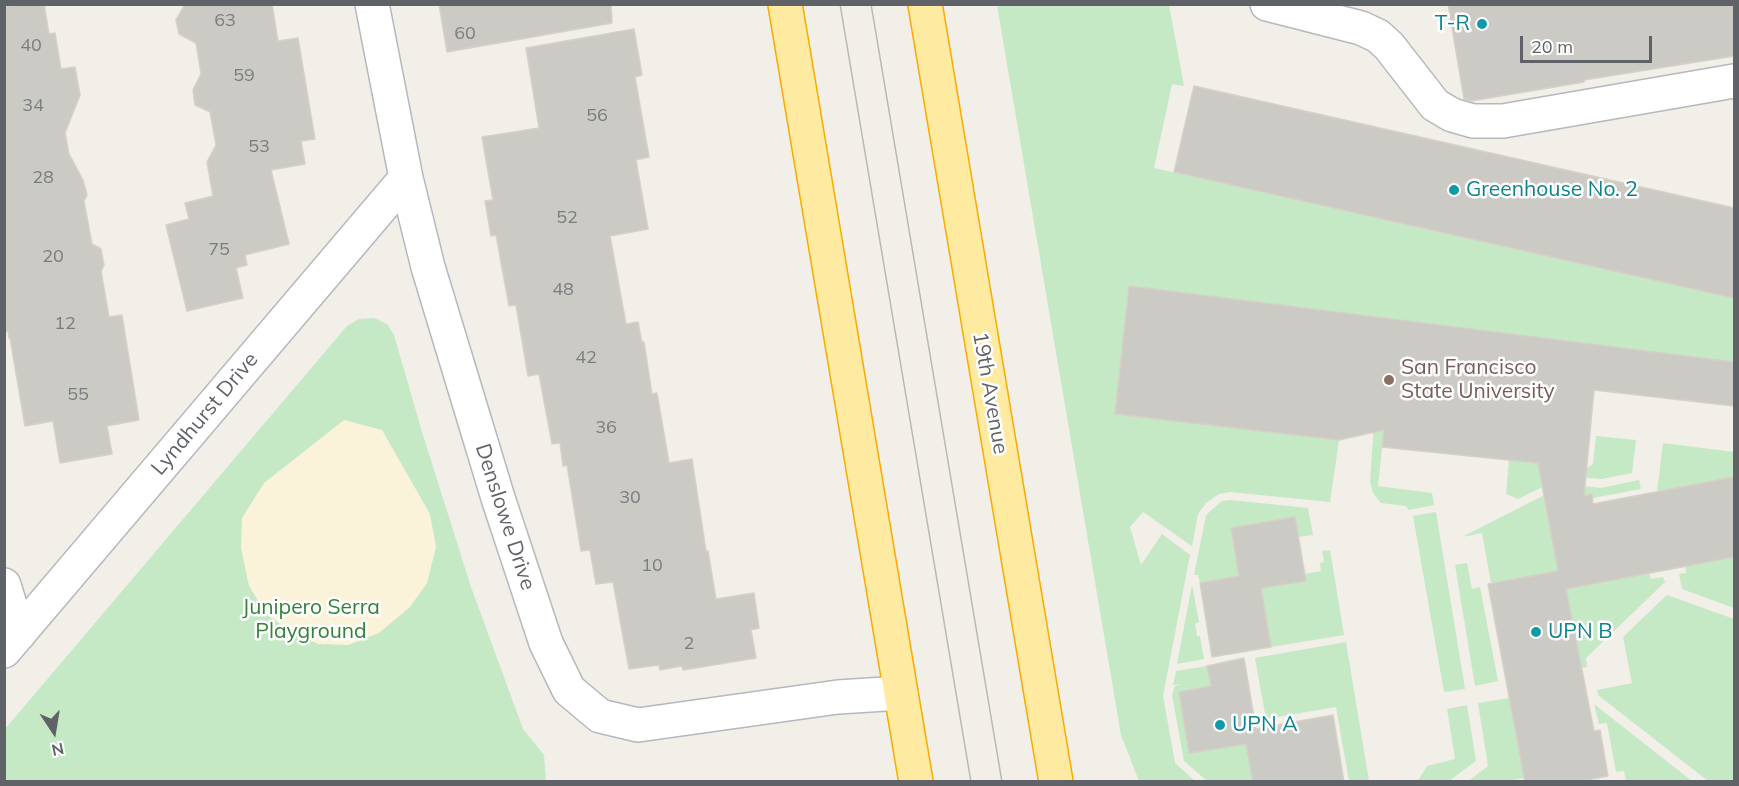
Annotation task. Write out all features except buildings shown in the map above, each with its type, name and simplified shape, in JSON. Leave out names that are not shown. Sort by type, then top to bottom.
[{"type":"highway","points":[[785,4],[916,782]]},
{"type":"highway","name":"19th Avenue","points":[[925,4],[1056,782]]},
{"type":"street","name":"Denslowe Drive","points":[[372,4],[406,178],[428,267],[498,498],[546,643],[569,690],[600,716],[638,725],[838,697],[902,693]]},
{"type":"street","points":[[1267,4],[1361,28],[1378,36],[1389,46],[1436,105],[1452,115],[1473,121],[1503,121],[1734,81]]},
{"type":"street","name":"Lyndhurst Drive","points":[[12,642],[406,178]]},
{"type":"street","points":[[4,585],[12,642]]},
{"type":"green space","points":[[997,5],[1169,5],[1184,86],[1172,84],[1154,168],[1734,298],[1734,362],[1129,287],[1115,414],[1339,440],[1330,502],[1230,492],[1219,494],[1206,503],[1198,514],[1192,546],[1143,512],[1130,527],[1141,565],[1162,534],[1190,555],[1163,696],[1175,763],[1195,781],[1139,781],[1121,735]]},
{"type":"green space","name":"Junipero Serra Playground","points":[[374,318],[387,324],[394,335],[471,587],[523,729],[544,755],[546,781],[5,782],[5,729],[347,326],[359,319]]},
{"type":"green space","points":[[1386,411],[1378,486],[1432,493],[1434,505],[1409,510],[1406,506],[1381,503],[1373,493],[1370,481],[1374,424]]},
{"type":"green space","points":[[1596,436],[1636,440],[1632,473],[1601,479],[1565,476],[1518,499],[1506,494],[1509,460],[1586,472],[1587,468],[1593,464]]},
{"type":"green space","points":[[1663,443],[1734,452],[1734,477],[1657,492]]},
{"type":"green space","points":[[1639,480],[1641,489],[1593,498],[1592,494],[1546,503],[1558,571],[1491,583],[1482,533],[1462,537],[1566,484],[1601,488]]},
{"type":"green space","points":[[1222,501],[1308,508],[1313,535],[1298,537],[1294,517],[1232,528],[1239,576],[1200,583],[1198,575],[1194,575],[1206,515]]},
{"type":"green space","points":[[1436,512],[1465,689],[1444,692],[1413,516]]},
{"type":"green space","points":[[1330,550],[1344,635],[1271,647],[1261,588],[1306,581],[1304,574],[1321,571],[1320,563],[1324,562],[1322,551]]},
{"type":"green space","points":[[1734,557],[1734,608],[1682,589],[1679,574],[1686,573],[1685,566]]},
{"type":"green space","points":[[1467,563],[1472,589],[1480,587],[1498,681],[1475,686],[1455,565]]},
{"type":"green space","points":[[1649,573],[1651,579],[1663,577],[1665,582],[1586,658],[1587,667],[1581,668],[1566,589]]},
{"type":"green space","points":[[1192,585],[1199,622],[1195,624],[1197,636],[1200,636],[1204,659],[1177,664]]},
{"type":"green space","points":[[1667,595],[1734,619],[1734,781],[1708,781],[1598,695],[1597,690],[1632,683],[1623,637]]},
{"type":"green space","points":[[1346,642],[1369,781],[1349,781],[1336,707],[1266,719],[1255,658]]},
{"type":"green space","points":[[1207,666],[1211,686],[1179,692],[1189,753],[1246,744],[1253,781],[1207,781],[1184,761],[1172,695],[1175,686],[1182,684],[1173,685],[1176,671]]},
{"type":"green space","points":[[1510,698],[1525,778],[1467,782],[1488,766],[1478,703]]},
{"type":"green space","points":[[1594,704],[1692,781],[1626,781],[1624,771],[1616,772],[1607,723],[1599,724]]},
{"type":"green space","points":[[1467,705],[1476,761],[1449,781],[1414,781],[1419,779],[1427,766],[1455,759],[1447,709]]},
{"type":"sand","points":[[344,420],[382,430],[430,514],[436,547],[427,583],[410,607],[379,633],[348,645],[318,644],[289,630],[266,614],[249,586],[241,548],[242,518],[264,483]]},
{"type":"tram line","points":[[840,4],[971,782]]},
{"type":"tram line","points":[[871,4],[1002,782]]},
{"type":"place","name":"T-R","points":[[1482,24]]},
{"type":"place","name":"Greenhouse No. 2","points":[[1454,190]]},
{"type":"place","name":"San Francisco State University","points":[[1389,380]]},
{"type":"place","name":"UPN B","points":[[1536,632]]},
{"type":"place","name":"UPN A","points":[[1220,725]]}]
